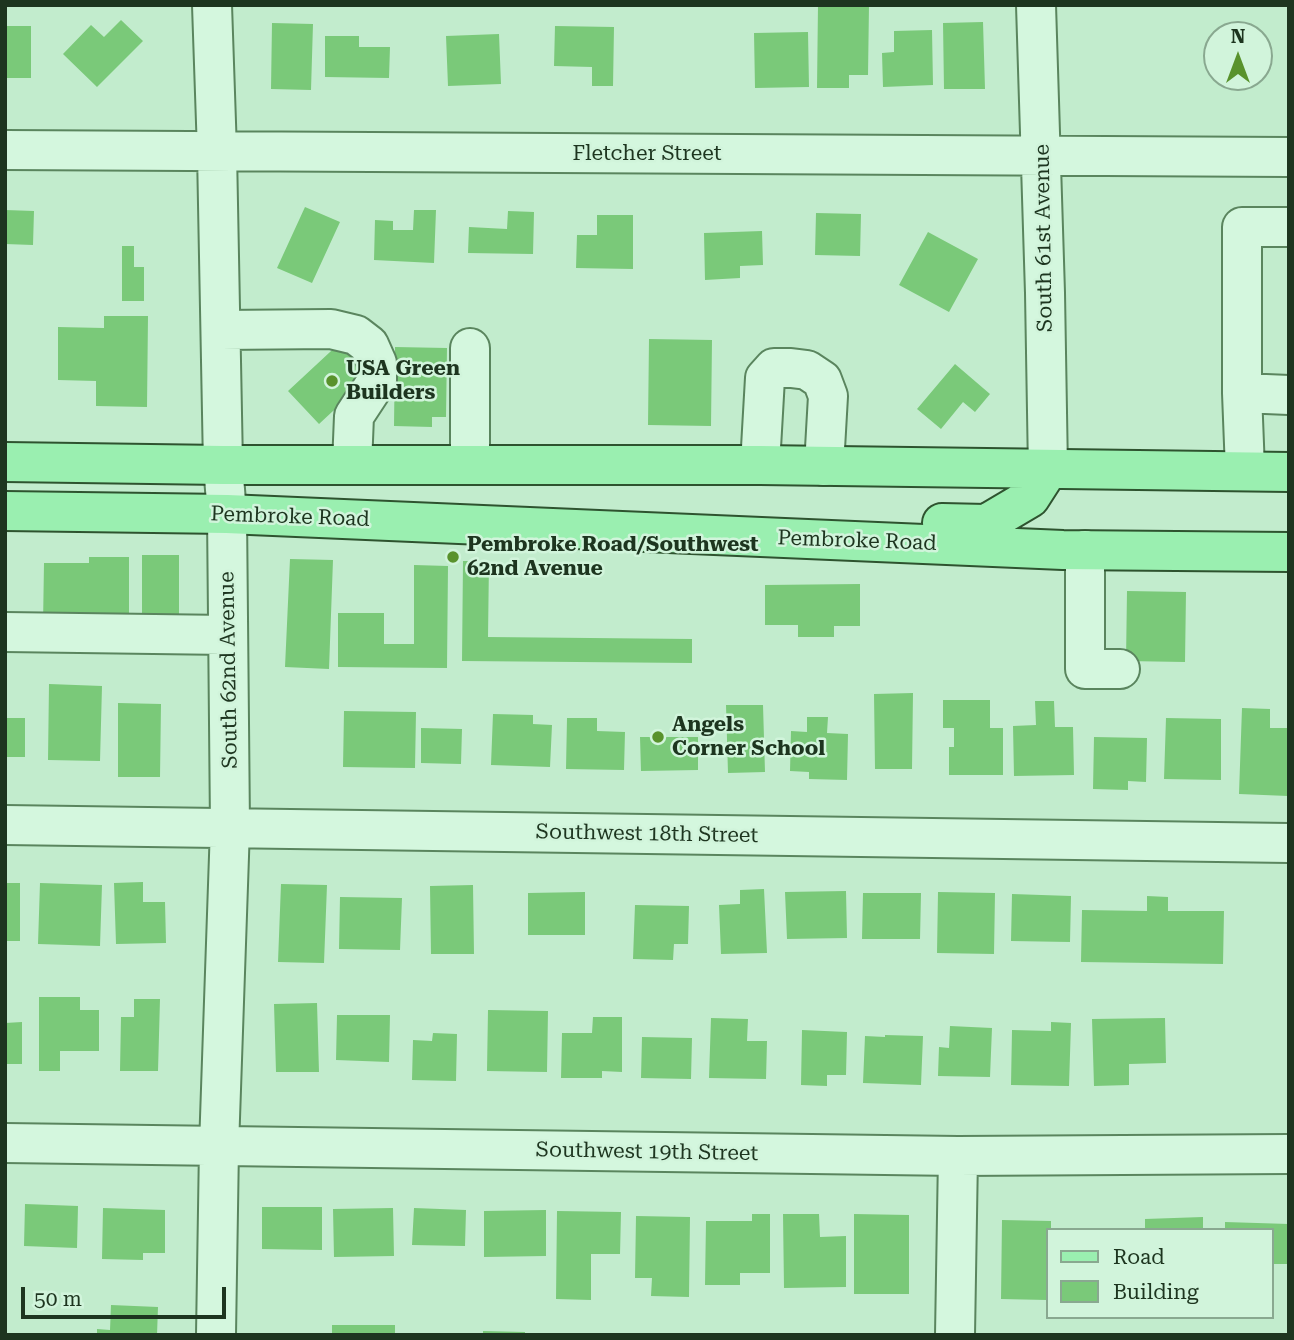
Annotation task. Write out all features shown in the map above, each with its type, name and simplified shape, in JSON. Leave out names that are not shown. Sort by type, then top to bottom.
[{"type":"main road","points":[[5,462],[223,466],[760,465],[1289,472]]},
{"type":"main road","points":[[655,533],[703,517],[986,524],[1030,498],[1048,470]]},
{"type":"main road","name":"Pembroke Road","points":[[5,510],[227,514],[1085,550],[1289,552]]},
{"type":"street","name":"South 62nd Avenue","points":[[212,5],[223,466],[227,514],[230,827],[219,1147],[216,1335]]},
{"type":"street","name":"South 61st Avenue","points":[[1036,5],[1042,156],[1048,470]]},
{"type":"street","name":"Fletcher Street","points":[[5,150],[1289,157]]},
{"type":"street","points":[[1245,470],[1241,393],[1241,227],[1289,228]]},
{"type":"street","points":[[220,330],[331,328],[356,335],[369,345],[377,363],[377,381],[354,416],[352,465]]},
{"type":"street","points":[[470,348],[470,465]]},
{"type":"street","points":[[760,465],[765,378],[774,368],[791,368],[807,370],[822,380],[828,396],[824,466]]},
{"type":"street","points":[[1241,393],[1289,395]]},
{"type":"street","points":[[1085,550],[1085,669],[1120,669]]},
{"type":"street","points":[[5,632],[228,635]]},
{"type":"street","name":"Southwest 18th Street","points":[[5,825],[1289,843]]},
{"type":"street","name":"Southwest 19th Street","points":[[5,1143],[958,1156],[1289,1154]]},
{"type":"street","points":[[955,1335],[958,1156]]},
{"type":"building","points":[[818,5],[869,5],[868,75],[849,75],[849,88],[817,88]]},
{"type":"building","points":[[121,20],[143,41],[97,87],[63,54],[91,25],[104,37]]},
{"type":"building","points":[[983,22],[985,89],[944,89],[943,23]]},
{"type":"building","points":[[272,23],[313,24],[311,90],[271,89]]},
{"type":"building","points":[[5,26],[31,26],[31,78],[5,78]]},
{"type":"building","points":[[555,26],[614,27],[613,86],[592,86],[592,67],[554,66]]},
{"type":"building","points":[[932,30],[933,85],[883,87],[882,53],[894,52],[894,31]]},
{"type":"building","points":[[808,32],[809,87],[755,88],[754,33]]},
{"type":"building","points":[[499,34],[501,84],[448,86],[446,36]]},
{"type":"building","points":[[325,36],[359,36],[359,47],[390,47],[389,78],[325,77]]},
{"type":"building","points":[[305,207],[340,222],[312,283],[277,268]]},
{"type":"building","points":[[5,210],[34,211],[33,245],[5,244]]},
{"type":"building","points":[[414,210],[436,210],[434,263],[374,260],[375,220],[393,221],[393,230],[413,230]]},
{"type":"building","points":[[508,211],[534,212],[533,254],[468,253],[469,227],[507,229]]},
{"type":"building","points":[[816,213],[861,214],[860,256],[815,255]]},
{"type":"building","points":[[597,215],[633,215],[633,269],[576,268],[577,235],[597,235]]},
{"type":"building","points":[[762,231],[763,265],[740,266],[740,278],[705,280],[704,233]]},
{"type":"building","points":[[928,232],[978,259],[949,312],[899,285]]},
{"type":"building","points":[[122,246],[134,246],[134,267],[144,267],[144,301],[122,301]]},
{"type":"building","points":[[104,316],[148,316],[147,407],[96,406],[96,381],[58,380],[58,327],[104,328]]},
{"type":"building","name":"USA Green Builders","points":[[344,339],[375,372],[319,424],[288,391]]},
{"type":"building","points":[[649,339],[712,340],[711,426],[648,425]]},
{"type":"building","points":[[395,347],[447,348],[446,417],[432,417],[432,427],[394,426]]},
{"type":"building","points":[[955,364],[990,394],[975,412],[963,402],[941,429],[917,409]]},
{"type":"building","points":[[142,555],[179,555],[179,621],[142,621]]},
{"type":"building","points":[[89,557],[129,557],[129,619],[43,625],[44,563],[89,563]]},
{"type":"building","points":[[290,559],[333,560],[329,669],[285,667]]},
{"type":"building","points":[[463,561],[489,561],[488,637],[692,639],[692,663],[462,661]]},
{"type":"building","points":[[414,565],[448,566],[447,668],[338,667],[338,613],[384,613],[384,644],[414,644]]},
{"type":"building","points":[[860,584],[860,626],[834,626],[834,637],[798,637],[798,625],[765,625],[765,585]]},
{"type":"building","points":[[1127,591],[1186,592],[1185,662],[1126,661]]},
{"type":"building","points":[[49,684],[102,686],[100,761],[48,760]]},
{"type":"building","points":[[913,693],[912,769],[875,769],[874,694]]},
{"type":"building","points":[[943,700],[990,700],[990,728],[1003,728],[1003,775],[949,775],[949,747],[954,747],[954,728],[943,728]]},
{"type":"building","points":[[1035,701],[1054,701],[1055,727],[1073,727],[1074,775],[1014,776],[1013,726],[1036,725]]},
{"type":"building","points":[[118,703],[161,704],[160,777],[118,777]]},
{"type":"building","points":[[726,705],[763,705],[765,772],[728,773]]},
{"type":"building","points":[[1242,708],[1270,709],[1270,728],[1289,728],[1288,796],[1239,794]]},
{"type":"building","points":[[344,711],[416,712],[415,768],[343,767]]},
{"type":"building","points":[[493,714],[533,715],[533,724],[552,725],[550,767],[491,765]]},
{"type":"building","points":[[807,717],[828,717],[827,733],[848,734],[847,780],[809,779],[809,772],[790,771],[791,731],[807,732]]},
{"type":"building","points":[[5,718],[25,718],[25,757],[5,757]]},
{"type":"building","points":[[567,718],[597,718],[597,731],[625,732],[624,770],[566,769]]},
{"type":"building","points":[[1166,718],[1221,719],[1221,780],[1164,779]]},
{"type":"building","points":[[421,728],[462,729],[461,764],[421,763]]},
{"type":"building","points":[[640,737],[698,737],[698,770],[641,771]]},
{"type":"building","points":[[1094,737],[1147,738],[1146,782],[1128,781],[1128,790],[1093,789]]},
{"type":"building","points":[[143,882],[143,902],[165,902],[166,943],[116,944],[114,883]]},
{"type":"building","points":[[5,883],[20,883],[20,941],[5,941]]},
{"type":"building","points":[[40,883],[102,885],[100,946],[38,944]]},
{"type":"building","points":[[281,884],[327,885],[324,963],[278,962]]},
{"type":"building","points":[[473,885],[474,954],[431,954],[430,886]]},
{"type":"building","points":[[764,889],[767,953],[721,954],[719,905],[740,904],[740,890]]},
{"type":"building","points":[[846,891],[847,938],[787,939],[785,892]]},
{"type":"building","points":[[585,892],[585,935],[528,935],[528,893]]},
{"type":"building","points":[[938,892],[995,893],[994,954],[937,953]]},
{"type":"building","points":[[863,893],[921,893],[920,939],[862,939]]},
{"type":"building","points":[[1012,894],[1071,896],[1070,942],[1011,941]]},
{"type":"building","points":[[1147,896],[1168,897],[1168,911],[1224,911],[1223,964],[1081,962],[1082,910],[1147,911]]},
{"type":"building","points":[[340,897],[402,898],[400,950],[339,949]]},
{"type":"building","points":[[635,905],[689,906],[688,944],[674,944],[673,960],[633,959]]},
{"type":"building","points":[[39,997],[80,997],[80,1010],[99,1010],[99,1051],[60,1051],[60,1071],[39,1071]]},
{"type":"building","points":[[134,999],[160,999],[158,1071],[120,1071],[121,1017],[134,1017]]},
{"type":"building","points":[[317,1003],[319,1072],[276,1072],[274,1004]]},
{"type":"building","points":[[488,1010],[548,1011],[547,1072],[487,1071]]},
{"type":"building","points":[[337,1015],[390,1015],[389,1062],[336,1060]]},
{"type":"building","points":[[593,1017],[622,1017],[622,1072],[602,1071],[602,1078],[561,1078],[562,1033],[592,1033]]},
{"type":"building","points":[[711,1018],[748,1019],[747,1041],[767,1041],[766,1079],[709,1078]]},
{"type":"building","points":[[1165,1018],[1166,1063],[1129,1064],[1129,1085],[1094,1086],[1092,1019]]},
{"type":"building","points":[[22,1022],[22,1064],[5,1064],[5,1023]]},
{"type":"building","points":[[1051,1022],[1071,1023],[1069,1086],[1011,1085],[1012,1030],[1051,1031]]},
{"type":"building","points":[[950,1026],[992,1028],[990,1077],[938,1076],[939,1047],[949,1048]]},
{"type":"building","points":[[802,1030],[847,1032],[846,1075],[827,1075],[827,1086],[801,1085]]},
{"type":"building","points":[[433,1033],[457,1034],[456,1081],[412,1080],[413,1040],[432,1041]]},
{"type":"building","points":[[865,1036],[923,1036],[921,1085],[863,1083]]},
{"type":"building","points":[[642,1037],[692,1038],[691,1079],[641,1078]]},
{"type":"building","points":[[25,1204],[78,1206],[77,1248],[24,1246]]},
{"type":"building","points":[[262,1207],[322,1207],[322,1250],[262,1249]]},
{"type":"building","points":[[103,1208],[165,1210],[165,1253],[143,1253],[143,1260],[102,1259]]},
{"type":"building","points":[[393,1208],[394,1256],[334,1257],[333,1209]]},
{"type":"building","points":[[414,1208],[466,1210],[465,1246],[412,1245]]},
{"type":"building","points":[[546,1210],[546,1256],[484,1257],[484,1211]]},
{"type":"building","points":[[557,1211],[621,1212],[620,1254],[591,1254],[591,1300],[556,1299]]},
{"type":"building","points":[[752,1214],[770,1214],[770,1273],[740,1273],[740,1285],[705,1285],[706,1221],[752,1221]]},
{"type":"building","points":[[783,1214],[819,1214],[820,1237],[846,1236],[846,1287],[784,1288]]},
{"type":"building","points":[[854,1214],[909,1215],[909,1294],[854,1294]]},
{"type":"building","points":[[636,1216],[690,1217],[689,1297],[651,1296],[652,1278],[635,1278]]},
{"type":"building","points":[[1203,1217],[1203,1228],[1145,1228],[1145,1219]]},
{"type":"building","points":[[1002,1220],[1051,1221],[1051,1228],[1046,1228],[1046,1300],[1001,1299]]},
{"type":"building","points":[[1225,1222],[1289,1224],[1289,1264],[1273,1264],[1273,1228],[1225,1228]]},
{"type":"building","points":[[111,1305],[158,1307],[157,1335],[97,1335],[97,1329],[110,1330]]},
{"type":"building","points":[[332,1325],[395,1325],[395,1335],[332,1335]]},
{"type":"building","points":[[483,1331],[525,1332],[525,1335],[483,1335]]},
{"type":"place","name":"USA Green Builders","points":[[332,381]]},
{"type":"place","name":"Pembroke Road/Southwest 62nd Avenue","points":[[453,557]]},
{"type":"place","name":"Angels Corner School","points":[[658,737]]}]
